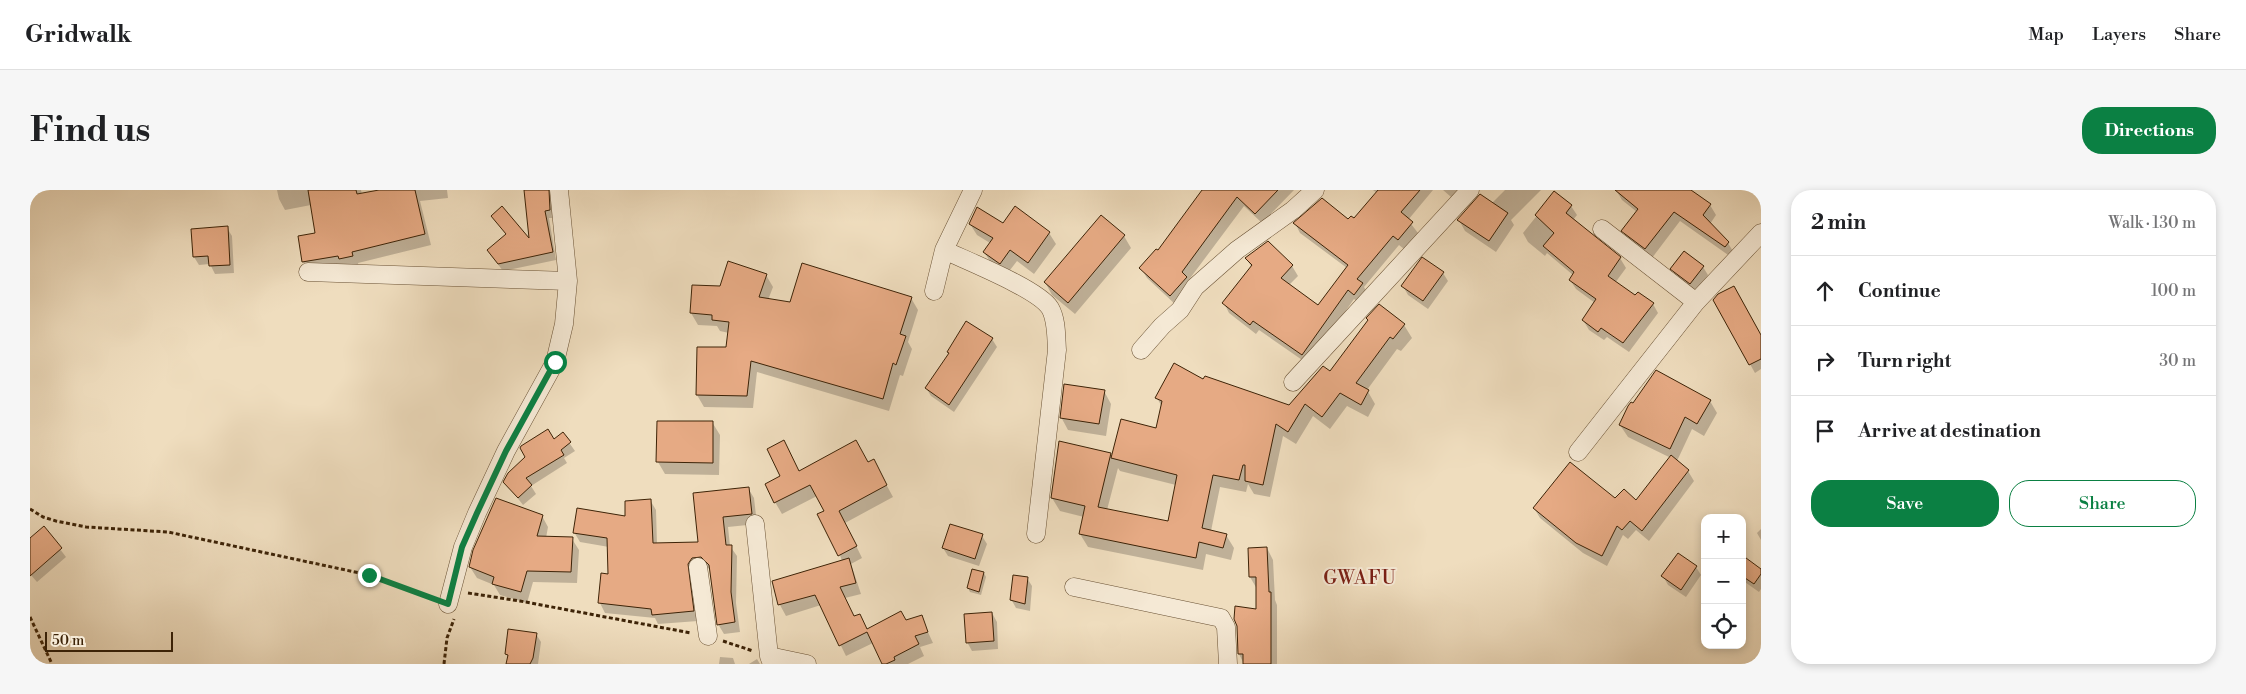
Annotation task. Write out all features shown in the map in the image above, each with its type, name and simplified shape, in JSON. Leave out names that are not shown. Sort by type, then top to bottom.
[{"type":"street","points":[[452,607],[462,547],[506,451],[555,362],[564,324],[568,281],[559,190]]},
{"type":"street","points":[[934,291],[944,250],[973,190]]},
{"type":"street","points":[[1141,350],[1162,326],[1180,310],[1194,287],[1237,250],[1293,210],[1316,190]]},
{"type":"street","points":[[1293,382],[1470,190]]},
{"type":"street","points":[[1602,229],[1696,302]]},
{"type":"street","points":[[1578,452],[1696,302],[1761,233]]},
{"type":"street","points":[[944,250],[1034,293],[1049,308],[1055,325],[1057,350],[1036,534]]},
{"type":"street","points":[[308,272],[568,281]]},
{"type":"street","points":[[755,524],[770,660],[808,664]]},
{"type":"street","points":[[698,568],[708,636]]},
{"type":"street","points":[[1074,587],[1221,618],[1226,627],[1228,664]]},
{"type":"path","points":[[30,509],[43,517],[86,527],[168,532],[369,575],[452,607]]},
{"type":"path","points":[[444,664],[452,607],[462,592],[708,636],[770,660]]},
{"type":"path","points":[[30,617],[52,664]]},
{"type":"building","points":[[308,190],[356,190],[357,194],[379,190],[415,190],[425,234],[352,252],[353,256],[339,259],[338,256],[302,262],[298,236],[315,233]]},
{"type":"building","points":[[524,190],[549,190],[550,210],[545,211],[553,252],[498,264],[487,250],[506,234],[491,216],[502,206],[529,238]]},
{"type":"building","points":[[1202,190],[1278,190],[1255,214],[1237,197],[1182,272],[1187,277],[1170,296],[1139,268],[1156,249],[1158,250]]},
{"type":"building","points":[[1378,190],[1420,190],[1401,212],[1413,222],[1398,240],[1393,236],[1357,279],[1363,283],[1354,295],[1348,290],[1302,355],[1253,321],[1250,325],[1222,303],[1252,265],[1245,258],[1268,241],[1293,265],[1281,278],[1318,305],[1348,265],[1293,223],[1322,198],[1348,219],[1351,216],[1354,218]]},
{"type":"building","points":[[1615,190],[1691,190],[1711,204],[1703,215],[1729,242],[1725,247],[1674,212],[1645,249],[1621,231],[1638,209]]},
{"type":"building","points":[[1554,191],[1572,205],[1566,213],[1621,257],[1608,276],[1635,295],[1638,292],[1654,303],[1623,343],[1601,328],[1598,332],[1582,320],[1596,299],[1569,280],[1574,272],[1543,246],[1554,233],[1535,215]]},
{"type":"building","points":[[1480,194],[1508,213],[1489,241],[1457,220]]},
{"type":"building","points":[[1015,206],[1050,232],[1028,263],[1010,250],[1000,264],[983,252],[993,238],[969,224],[977,207],[1003,223]]},
{"type":"building","points":[[1101,215],[1125,235],[1068,303],[1044,282]]},
{"type":"building","points":[[228,226],[230,265],[209,266],[208,256],[193,257],[191,229]]},
{"type":"building","points":[[1684,251],[1704,266],[1690,284],[1670,269]]},
{"type":"building","points":[[1422,257],[1444,272],[1423,301],[1401,286]]},
{"type":"building","points":[[728,261],[767,274],[759,297],[790,302],[802,263],[912,297],[900,334],[906,336],[896,365],[893,363],[883,399],[751,361],[747,396],[696,395],[697,347],[726,347],[729,322],[712,320],[712,315],[690,313],[692,285],[720,286]]},
{"type":"building","points":[[1734,286],[1761,335],[1761,359],[1749,365],[1713,300],[1718,294]]},
{"type":"building","points":[[1379,304],[1405,324],[1393,339],[1390,337],[1356,383],[1369,390],[1361,405],[1340,393],[1322,417],[1305,404],[1288,432],[1276,424],[1263,485],[1245,481],[1245,465],[1243,465],[1239,480],[1213,475],[1202,528],[1227,534],[1223,548],[1199,542],[1196,558],[1079,534],[1085,506],[1051,498],[1059,441],[1111,453],[1098,507],[1168,521],[1177,475],[1111,458],[1121,419],[1156,428],[1162,401],[1155,398],[1174,363],[1203,379],[1205,376],[1289,405],[1323,366],[1330,371],[1368,320],[1366,318]]},
{"type":"building","points":[[966,321],[993,338],[949,405],[925,388],[949,353],[947,352]]},
{"type":"building","points":[[1656,370],[1711,400],[1697,424],[1685,417],[1670,449],[1619,425],[1628,406],[1631,402],[1633,403]]},
{"type":"building","points":[[1064,384],[1105,390],[1099,424],[1060,418]]},
{"type":"building","points":[[657,421],[713,421],[713,463],[656,462]]},
{"type":"building","points":[[548,429],[554,439],[563,432],[571,442],[561,450],[564,455],[526,478],[532,485],[518,498],[503,482],[508,473],[525,457],[520,448],[521,446]]},
{"type":"building","points":[[784,440],[799,471],[856,440],[868,462],[874,459],[887,485],[839,511],[857,546],[838,556],[817,514],[824,511],[810,485],[774,503],[765,484],[780,476],[767,449]]},
{"type":"building","points":[[1671,455],[1689,470],[1642,531],[1630,521],[1622,530],[1617,526],[1602,556],[1576,543],[1533,508],[1570,462],[1615,498],[1624,489],[1636,500]]},
{"type":"building","points":[[749,487],[752,514],[723,517],[726,545],[732,545],[731,592],[735,622],[717,625],[709,565],[701,557],[692,558],[688,564],[694,611],[652,615],[651,609],[598,603],[601,573],[608,574],[607,538],[573,533],[577,508],[625,516],[625,501],[651,499],[653,543],[698,542],[693,493]]},
{"type":"building","points":[[496,498],[543,515],[537,536],[573,537],[571,572],[527,571],[521,592],[492,584],[494,577],[469,567],[473,550]]},
{"type":"building","points":[[950,524],[983,534],[975,559],[942,548]]},
{"type":"building","points":[[44,526],[62,548],[30,576],[30,538]]},
{"type":"building","points":[[1267,547],[1269,592],[1271,592],[1271,664],[1243,664],[1243,654],[1238,654],[1237,626],[1234,619],[1235,606],[1256,609],[1256,577],[1249,577],[1248,548]]},
{"type":"building","points":[[1678,553],[1697,566],[1681,590],[1661,576]]},
{"type":"building","points":[[849,558],[856,583],[840,587],[854,616],[860,614],[867,629],[901,611],[906,620],[922,615],[928,632],[915,636],[919,644],[894,657],[895,660],[886,664],[882,664],[867,632],[839,646],[815,595],[778,605],[772,581]]},
{"type":"building","points":[[1746,558],[1761,569],[1761,574],[1754,584],[1746,579]]},
{"type":"building","points":[[972,569],[984,572],[979,592],[967,588]]},
{"type":"building","points":[[1013,575],[1028,577],[1025,604],[1010,600]]},
{"type":"building","points":[[992,612],[994,641],[966,643],[964,614]]},
{"type":"building","points":[[508,629],[537,633],[533,658],[530,664],[506,664],[508,655],[505,654]]},
{"type":"district","name":"GWAFU","points":[[1360,578]]},
{"type":"route","points":[[369,575],[448,604],[462,547],[477,513],[506,451],[555,362]]}]
